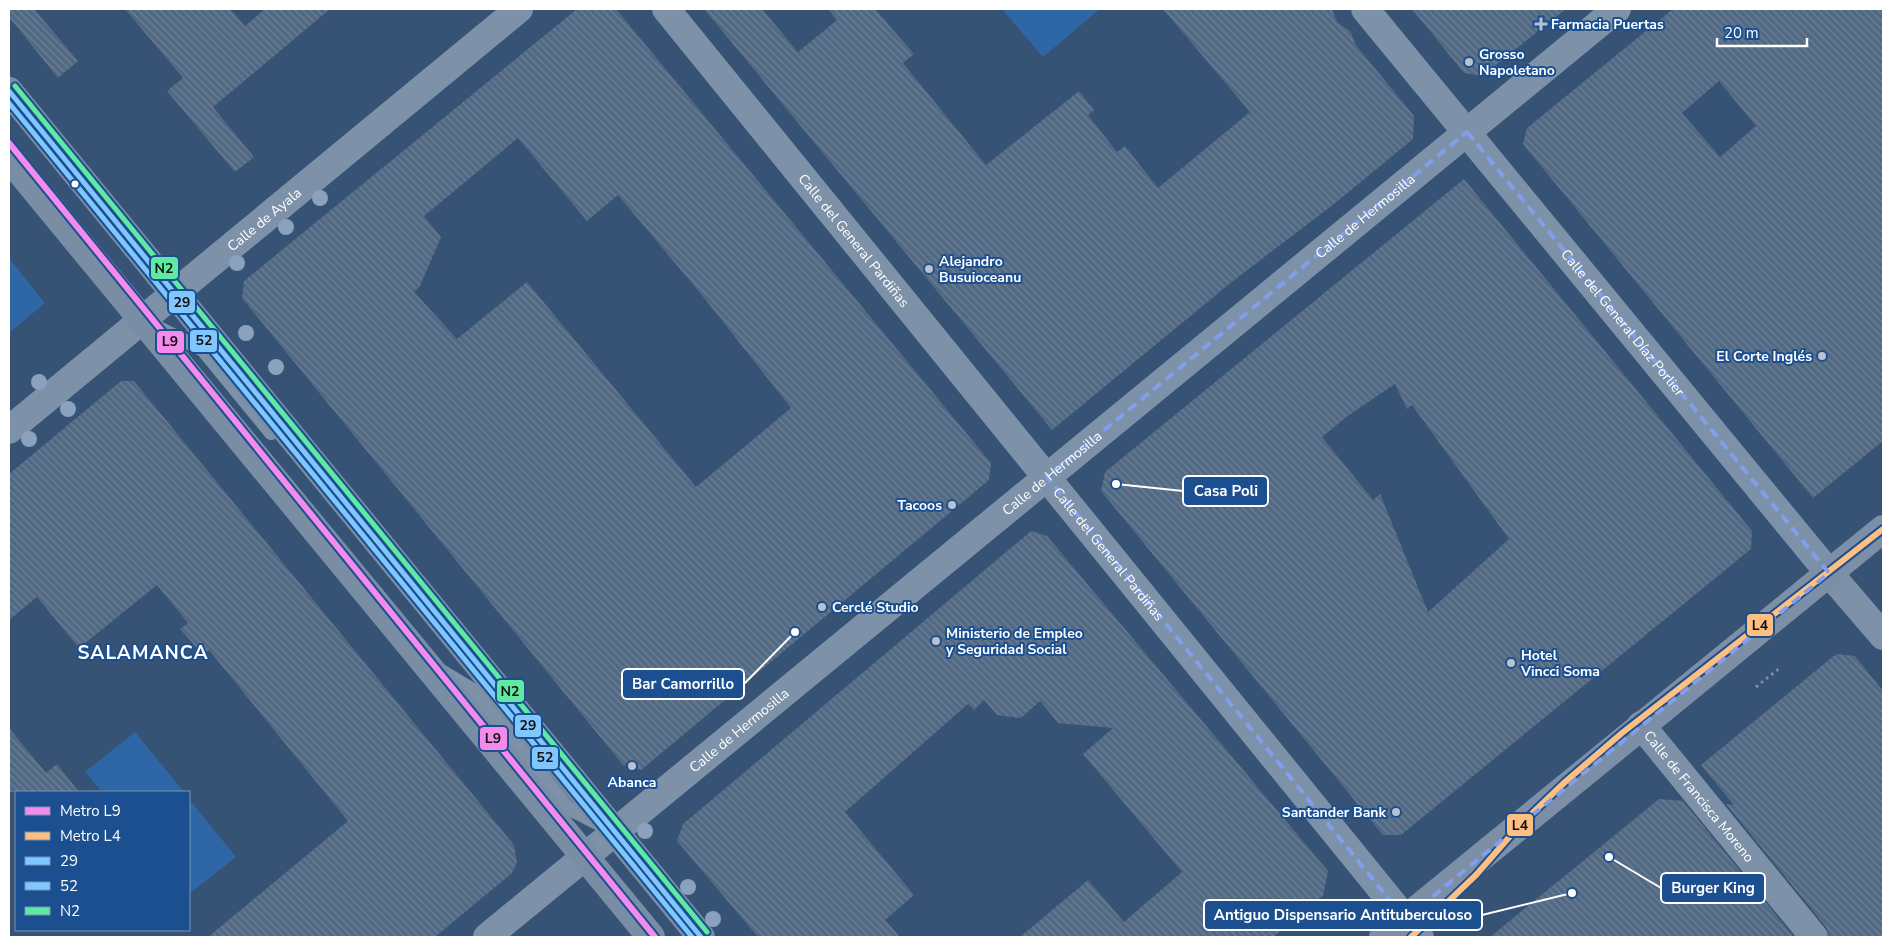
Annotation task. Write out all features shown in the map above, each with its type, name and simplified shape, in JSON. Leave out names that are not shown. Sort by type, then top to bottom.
[{"type":"main road","points":[[9,91],[701,937]]},
{"type":"main road","points":[[9,158],[651,937]]},
{"type":"main road","points":[[1383,937],[1413,928],[1641,725],[1883,529]]},
{"type":"street","name":"Calle de Ayala","points":[[9,430],[141,319],[174,294],[519,9]]},
{"type":"street","name":"Calle del General Pardiñas","points":[[666,9],[1413,928]]},
{"type":"street","name":"Calle del General Díaz Porlier","points":[[1365,9],[1829,573],[1883,636]]},
{"type":"street","name":"Calle de Hermosilla","points":[[487,937],[1617,9]]},
{"type":"street","name":"Calle de Francisca Moreno","points":[[1641,725],[1814,937]]},
{"type":"lane","points":[[141,319],[202,350],[286,450],[320,472]]},
{"type":"lane","points":[[423,660],[473,690],[568,808],[615,832]]},
{"type":"path","points":[[1756,687],[1781,667]]},
{"type":"highlighted area","points":[[1467,132],[1829,573],[1405,919],[1047,477]]},
{"type":"shaded area","points":[[1002,9],[1100,9],[1043,57]]},
{"type":"shaded area","points":[[9,258],[45,303],[9,333]]},
{"type":"shaded area","points":[[135,732],[183,791],[101,791],[85,772]]},
{"type":"shaded area","points":[[190,800],[236,857],[190,893]]},
{"type":"building","points":[[9,9],[34,9],[78,61],[58,78],[9,17]]},
{"type":"building","points":[[125,9],[230,9],[245,26],[265,9],[330,9],[213,107],[254,157],[235,172],[167,91],[183,78]]},
{"type":"building","points":[[577,9],[616,9],[991,463],[989,480],[641,770],[623,765],[242,298],[244,281]],"holes":[[[518,138],[587,221],[618,195],[701,294],[791,408],[696,487],[527,282],[457,339],[414,292],[420,286],[441,237],[424,216]]]},
{"type":"building","points":[[704,9],[762,9],[798,52],[837,20],[828,9],[875,9],[914,54],[903,63],[986,165],[1079,91],[1094,110],[1088,115],[1117,152],[1125,146],[1158,188],[1250,112],[1163,9],[1332,9],[1337,22],[1351,32],[1355,44],[1414,116],[1413,139],[1334,204],[1233,281],[1052,430]]},
{"type":"building","points":[[1412,9],[1566,9],[1482,76],[1464,73]]},
{"type":"building","points":[[1673,9],[1883,9],[1883,441],[1813,498],[1523,144],[1527,128]],"holes":[[[1719,81],[1756,126],[1720,157],[1682,113]]]},
{"type":"building","points":[[1464,179],[1752,531],[1751,549],[1401,835],[1383,835],[1101,491],[1105,472]],"holes":[[[1395,384],[1407,409],[1412,405],[1509,539],[1428,612],[1380,494],[1373,500],[1322,437],[1349,415]]]},
{"type":"building","points":[[121,381],[134,381],[514,845],[517,863],[512,873],[435,937],[208,937],[348,821],[209,650],[203,655],[180,629],[188,623],[157,585],[79,648],[37,597],[9,620],[9,474]]},
{"type":"building","points":[[1031,531],[1047,536],[1328,871],[1323,896],[1273,937],[1020,937],[1088,880],[1124,922],[1182,872],[1083,754],[1113,728],[1058,723],[1040,701],[1021,718],[997,715],[984,700],[974,710],[968,704],[845,812],[914,895],[885,920],[900,937],[758,937],[677,841],[683,824]]},
{"type":"building","points":[[1836,654],[1855,656],[1883,691],[1883,937],[1829,937],[1826,927],[1726,804],[1734,805],[1701,765]]},
{"type":"building","points":[[9,728],[46,773],[57,764],[78,791],[15,791],[9,792]]},
{"type":"building","points":[[1659,799],[1683,801],[1794,937],[1490,937]]},
{"type":"metro line","name":"L9","points":[[9,143],[655,937]]},
{"type":"metro line","name":"L4","points":[[1411,937],[1476,875],[1519,826],[1565,782],[1622,733],[1883,529]]},
{"type":"transit line","name":"N2","points":[[15,86],[707,932]]},
{"type":"transit line","name":"29","points":[[9,91],[701,937]]},
{"type":"transit line","name":"52","points":[[9,103],[692,937]]},
{"type":"place","name":"Farmacia Puertas","points":[[1541,24]]},
{"type":"place","name":"Grosso Napoletano","points":[[1469,62]]},
{"type":"place","name":"Alejandro Busuioceanu","points":[[929,269]]},
{"type":"place","name":"El Corte Inglés","points":[[1822,356]]},
{"type":"place","name":"Casa Poli","points":[[1116,484]]},
{"type":"place","name":"Tacoos","points":[[952,505]]},
{"type":"place","name":"Cerclé Studio","points":[[822,607]]},
{"type":"place","name":"Bar Camorrillo","points":[[795,632]]},
{"type":"place","name":"Ministerio de Empleo y Seguridad Social","points":[[936,641]]},
{"type":"place","name":"Hotel Vincci Soma","points":[[1511,663]]},
{"type":"place","name":"Abanca","points":[[632,766]]},
{"type":"place","name":"Santander Bank","points":[[1396,812]]},
{"type":"place","name":"Burger King","points":[[1609,857]]},
{"type":"place","name":"Antiguo Dispensario Antituberculoso","points":[[1572,893]]},
{"type":"district","name":"SALAMANCA","points":[[143,652]]}]
